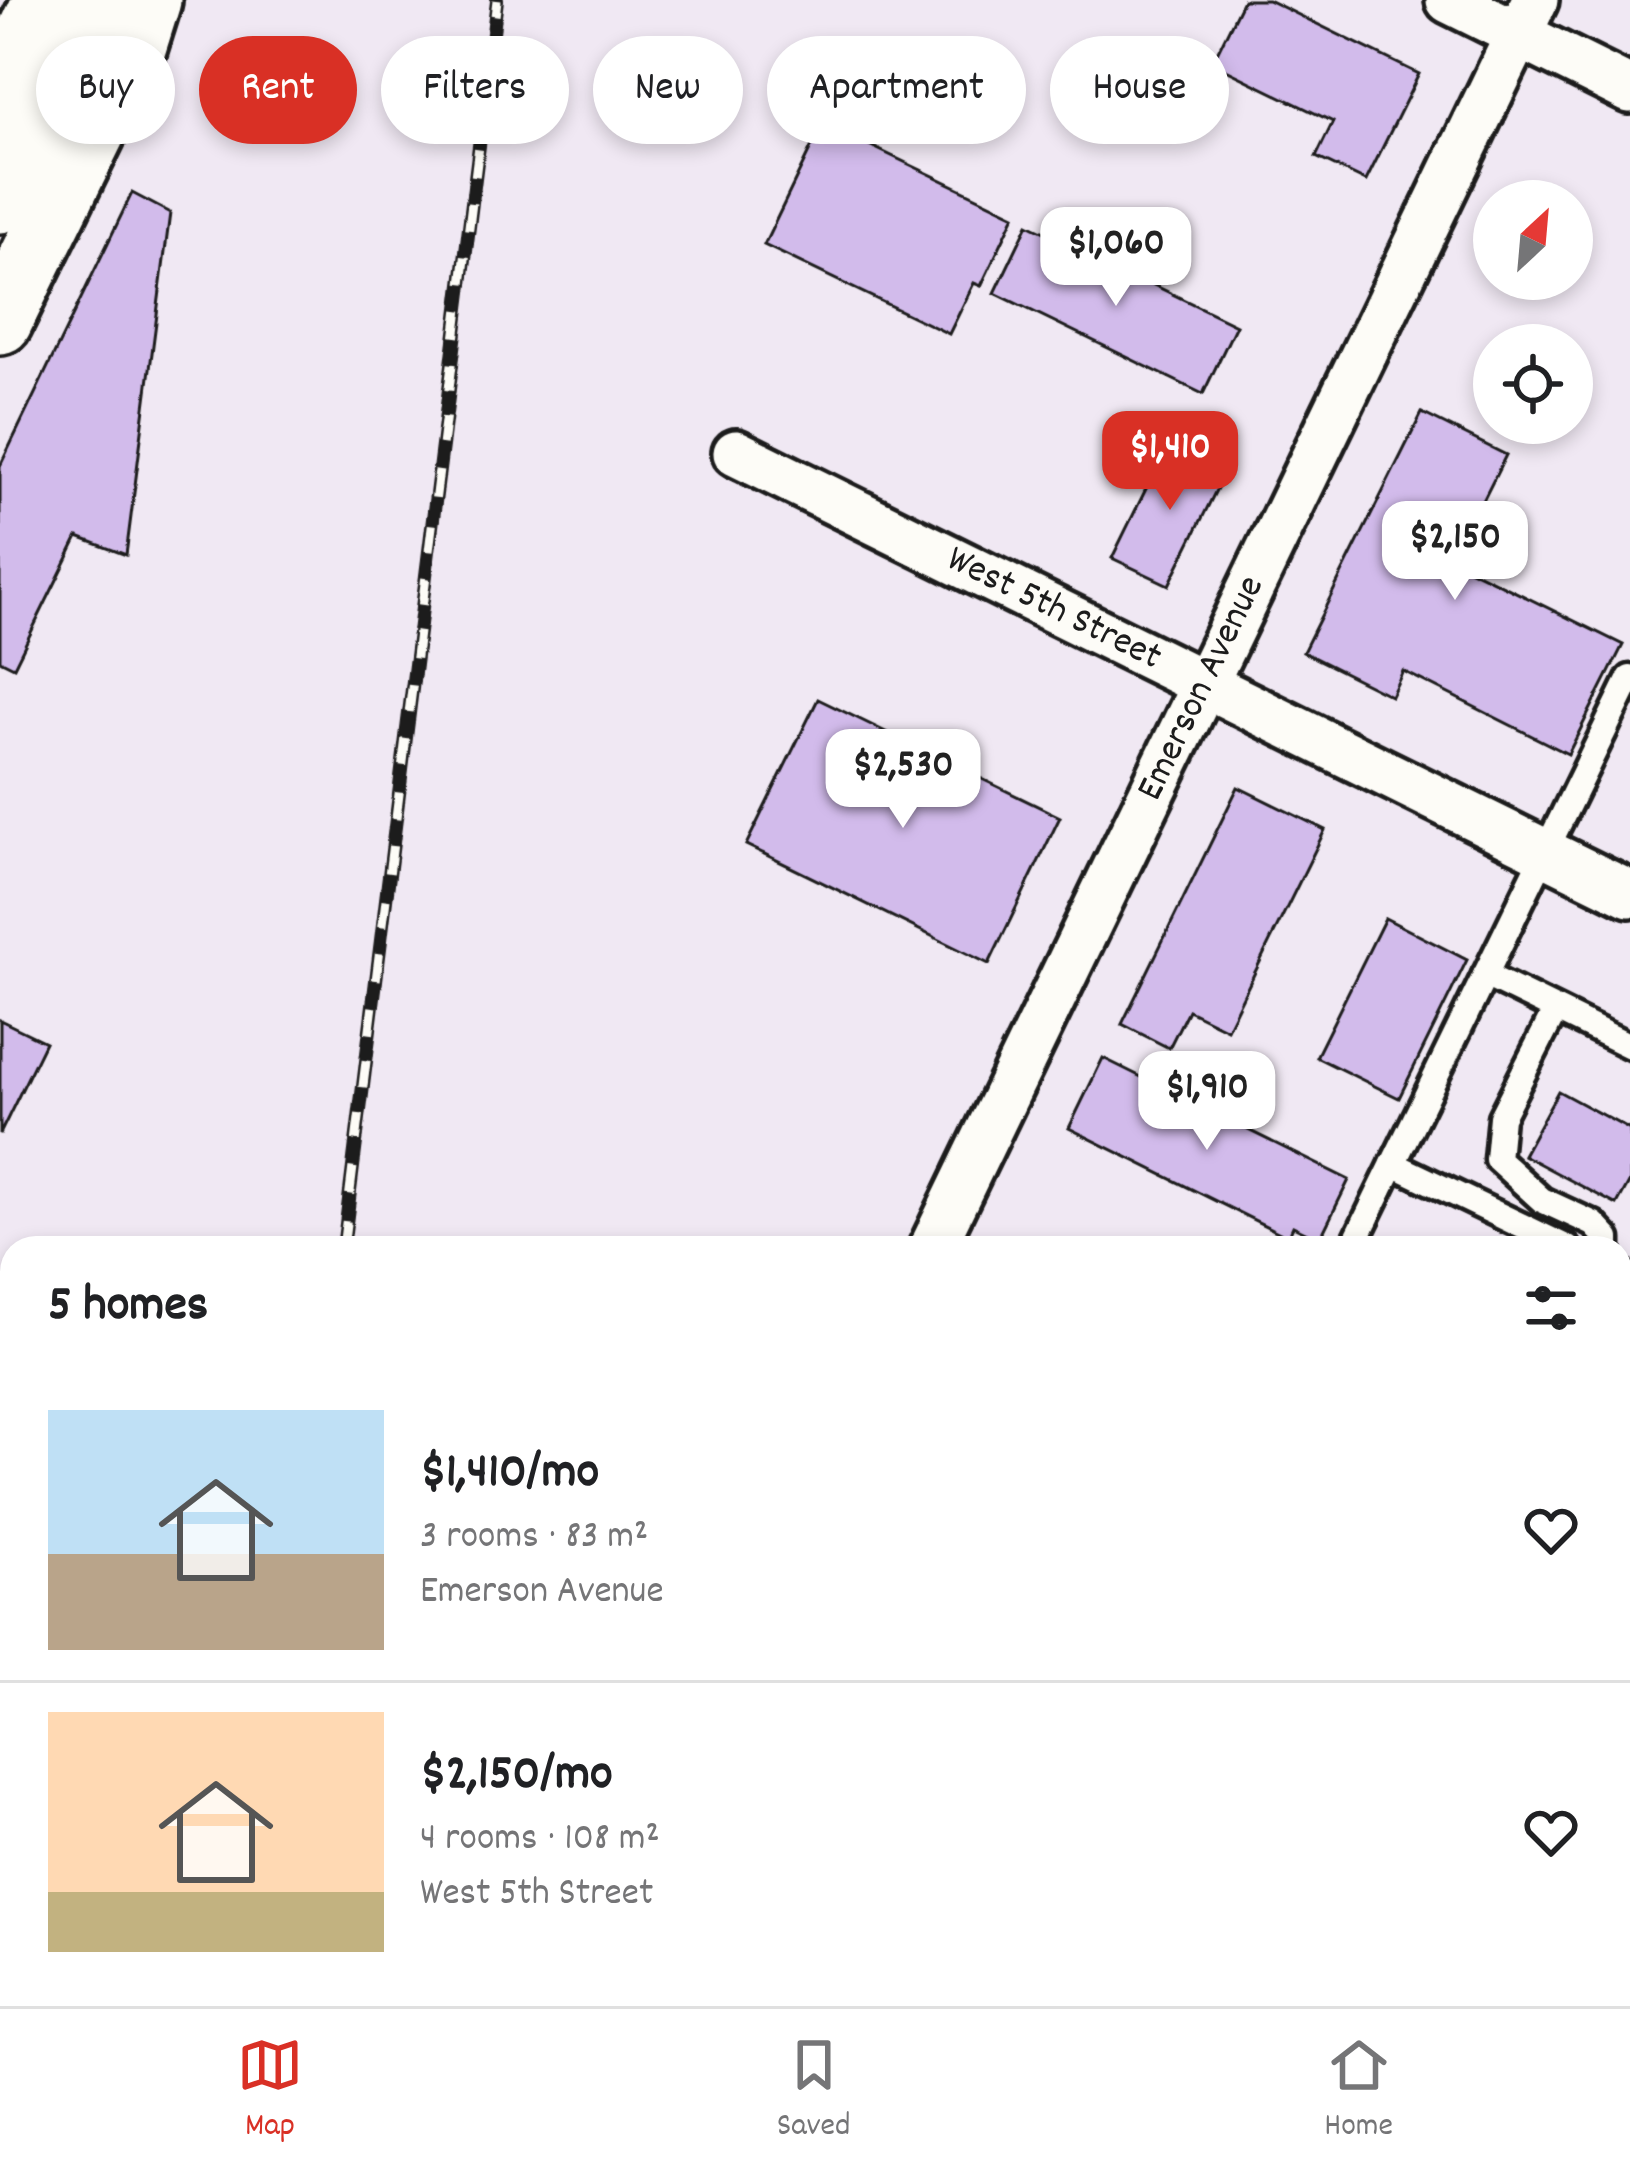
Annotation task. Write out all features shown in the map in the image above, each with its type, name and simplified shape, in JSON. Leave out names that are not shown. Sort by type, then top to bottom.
[{"type":"main road","points":[[2,92],[45,0]]},
{"type":"main road","points":[[0,201],[94,0]]},
{"type":"main road","points":[[0,322],[133,50],[149,0]]},
{"type":"street","points":[[1448,0],[1527,17],[1630,89]]},
{"type":"street","name":"Emerson Avenue","points":[[938,1236],[1527,17]]},
{"type":"street","name":"West 5th Street","points":[[736,453],[1630,894]]},
{"type":"lane","points":[[1358,1236],[1630,678]]},
{"type":"lane","points":[[1485,975],[1630,1046]]},
{"type":"lane","points":[[1555,1011],[1502,1117],[1498,1160],[1542,1200],[1594,1224],[1605,1236]]},
{"type":"lane","points":[[1393,1164],[1543,1236]]},
{"type":"building","points":[[1243,0],[1268,0],[1419,74],[1366,181],[1316,157],[1333,122],[1229,71],[1229,36],[1225,36]]},
{"type":"building","points":[[813,144],[867,144],[1015,215],[981,286],[974,283],[949,334],[764,245]]},
{"type":"building","points":[[132,193],[170,213],[126,555],[78,537],[14,667],[0,660],[0,466]]},
{"type":"building","points":[[1028,224],[1236,325],[1203,394],[995,293]]},
{"type":"building","points":[[1422,413],[1473,438],[1473,444],[1506,455],[1453,561],[1623,645],[1568,754],[1403,671],[1391,696],[1303,652]]},
{"type":"building","points":[[1170,440],[1227,468],[1169,585],[1112,558]]},
{"type":"building","points":[[818,699],[1060,817],[989,964],[746,845]]},
{"type":"building","points":[[1238,787],[1325,830],[1227,1029],[1188,1010],[1169,1048],[1122,1024]]},
{"type":"building","points":[[1385,918],[1467,960],[1399,1098],[1316,1057]]},
{"type":"building","points":[[0,1020],[45,1042],[0,1134]]},
{"type":"building","points":[[1103,1058],[1349,1180],[1321,1236],[1293,1226],[1286,1236],[1069,1128]]},
{"type":"building","points":[[1558,1091],[1630,1130],[1630,1181],[1617,1205],[1523,1155]]},
{"type":"railway","points":[[344,1236],[497,0]]}]
